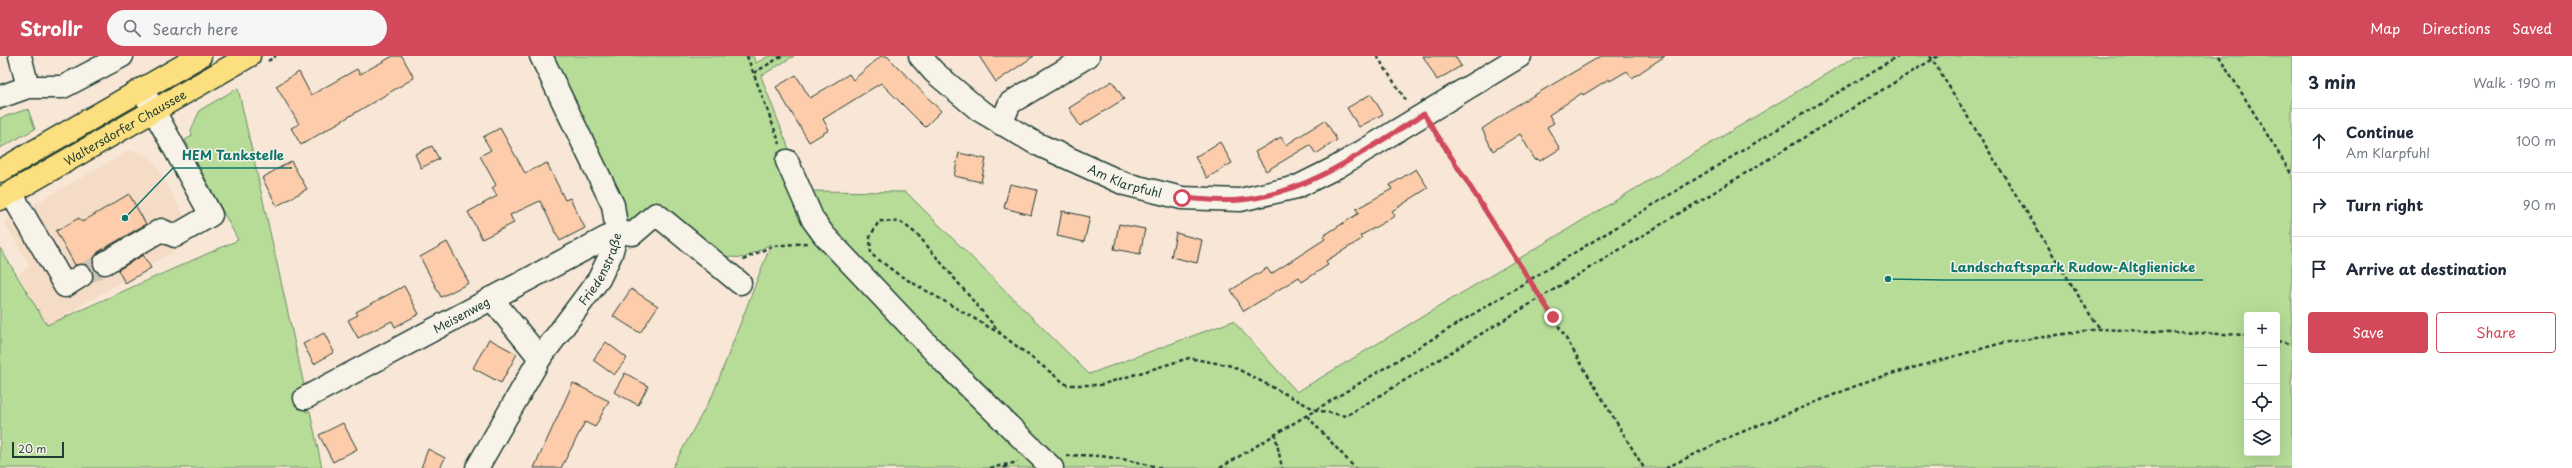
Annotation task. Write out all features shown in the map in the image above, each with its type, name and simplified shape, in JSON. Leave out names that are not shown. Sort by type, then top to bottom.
[{"type":"main road","name":"Waltersdorfer Chaussee","points":[[0,171],[200,56]]},
{"type":"main road","name":"Waltersdorfer Chaussee","points":[[6,196],[249,56]]},
{"type":"street","points":[[20,56],[28,87]]},
{"type":"street","points":[[0,97],[28,87],[63,87],[122,56]]},
{"type":"street","name":"Friedenstraße","points":[[477,468],[540,358],[599,279],[611,254],[617,232],[613,205],[541,56]]},
{"type":"street","name":"Am Klarpfuhl","points":[[920,56],[934,72],[979,110],[1001,124],[1035,143],[1125,184],[1182,198],[1240,200],[1297,187],[1337,167],[1520,56]]},
{"type":"street","points":[[1001,124],[1010,103],[1088,56]]},
{"type":"street","points":[[105,263],[161,230],[175,236],[211,216],[142,89]]},
{"type":"street","points":[[787,161],[813,220],[824,235],[946,364],[1047,463]]},
{"type":"street","points":[[6,196],[65,286],[81,276]]},
{"type":"street","points":[[617,232],[633,234],[656,214],[740,283]]},
{"type":"street","name":"Meisenweg","points":[[305,398],[617,232]]},
{"type":"street","points":[[491,298],[540,358]]},
{"type":"path","points":[[747,56],[787,161]]},
{"type":"path","points":[[754,74],[782,56]]},
{"type":"path","points":[[1377,56],[1420,116],[1540,297],[1644,468]]},
{"type":"path","points":[[1220,468],[1275,433],[1307,416],[1898,56]]},
{"type":"path","points":[[1930,56],[2099,330]]},
{"type":"path","points":[[1001,334],[918,235],[902,222],[879,222],[870,237],[871,254],[899,275],[1001,334],[1067,385],[1100,385],[1188,358],[1232,366],[1316,410],[1346,416],[1938,56]]},
{"type":"path","points":[[2219,56],[2292,175]]},
{"type":"path","points":[[741,261],[772,246],[808,242],[824,235]]},
{"type":"path","points":[[1666,468],[1732,436],[1873,379],[2002,343],[2099,330],[2244,335]]},
{"type":"path","points":[[2280,342],[2292,344]]},
{"type":"path","points":[[1307,416],[1355,468]]},
{"type":"path","points":[[1275,433],[1282,468]]},
{"type":"path","points":[[990,468],[1009,463],[1047,463],[1083,454],[1120,459],[1161,468]]},
{"type":"path","points":[[1004,468],[1009,463]]},
{"type":"shaded area","points":[[130,150],[151,157],[197,238],[47,325],[18,274],[30,266],[4,221]]},
{"type":"green space","points":[[551,56],[753,56],[756,63],[769,56],[794,56],[761,76],[805,191],[906,192],[1089,374],[1233,321],[1297,392],[1856,56],[2292,56],[2292,468],[672,468],[713,394],[771,244],[744,258],[716,256],[658,207],[629,223],[623,216]]},
{"type":"green space","points":[[238,88],[304,385],[299,388],[306,412],[310,411],[322,468],[0,468],[0,248],[47,325],[238,240],[185,140],[192,136],[191,130],[200,110]]},
{"type":"green space","points":[[28,109],[35,129],[0,148],[0,118]]},
{"type":"building","points":[[393,56],[402,56],[414,78],[301,145],[291,128],[299,124],[276,86],[299,72],[311,95],[357,69],[360,74]]},
{"type":"building","points":[[881,56],[887,56],[941,111],[925,127],[881,83],[823,119],[829,130],[809,142],[776,87],[796,75],[810,98],[849,74],[853,80]]},
{"type":"building","points":[[979,56],[1034,56],[996,82]]},
{"type":"building","points":[[1423,56],[1455,56],[1461,66],[1437,80]]},
{"type":"building","points":[[1601,56],[1665,56],[1632,78],[1627,71],[1610,81],[1609,79],[1583,95],[1582,93],[1549,115],[1554,123],[1547,127],[1560,149],[1540,161],[1538,159],[1535,160],[1520,134],[1493,151],[1482,129],[1514,107]]},
{"type":"building","points":[[1112,81],[1124,99],[1080,126],[1069,108]]},
{"type":"building","points":[[1371,94],[1383,114],[1359,127],[1347,108]]},
{"type":"building","points":[[1325,120],[1337,140],[1316,154],[1310,145],[1266,171],[1255,152],[1281,137],[1286,145]]},
{"type":"building","points":[[500,128],[525,173],[547,163],[565,200],[570,198],[585,228],[560,241],[540,201],[510,215],[514,223],[482,239],[468,212],[497,196],[492,188],[496,185],[480,156],[491,150],[483,137]]},
{"type":"building","points":[[1220,142],[1232,163],[1207,178],[1195,157]]},
{"type":"building","points":[[432,146],[439,159],[421,168],[415,154]]},
{"type":"building","points":[[959,153],[986,159],[981,182],[954,176]]},
{"type":"building","points":[[291,161],[307,189],[277,206],[262,178]]},
{"type":"building","points":[[1416,169],[1428,188],[1392,211],[1395,216],[1360,236],[1362,239],[1326,261],[1328,265],[1302,282],[1299,277],[1244,311],[1231,290],[1267,268],[1271,274],[1325,239],[1323,236],[1359,213],[1356,209],[1392,189],[1390,185]]},
{"type":"building","points":[[1010,184],[1037,190],[1031,215],[1004,208]]},
{"type":"building","points":[[129,194],[146,224],[98,252],[93,263],[97,272],[93,274],[86,265],[75,265],[56,231],[79,218],[82,222]]},
{"type":"building","points":[[1062,211],[1090,217],[1084,242],[1057,236]]},
{"type":"building","points":[[1119,224],[1145,229],[1140,254],[1114,249]]},
{"type":"building","points":[[1176,233],[1202,240],[1197,263],[1171,257]]},
{"type":"building","points":[[447,242],[469,283],[441,297],[420,257]]},
{"type":"building","points":[[143,255],[151,268],[125,283],[118,270]]},
{"type":"building","points":[[404,286],[419,314],[395,327],[392,321],[358,338],[348,320],[358,315],[356,312]]},
{"type":"building","points":[[631,289],[658,306],[640,333],[613,316]]},
{"type":"building","points":[[324,333],[334,352],[314,364],[303,344]]},
{"type":"building","points":[[489,339],[517,354],[501,383],[473,368]]},
{"type":"building","points":[[606,342],[627,358],[614,375],[593,360]]},
{"type":"building","points":[[625,373],[648,386],[638,405],[614,392]]},
{"type":"building","points":[[573,383],[609,401],[595,427],[585,422],[561,468],[534,468]]},
{"type":"building","points":[[343,423],[357,449],[333,462],[319,435]]},
{"type":"building","points":[[428,449],[445,458],[440,468],[421,468]]},
{"type":"tunnel","points":[[81,276],[105,263]]},
{"type":"place","name":"HEM Tankstelle","points":[[125,218]]},
{"type":"place","name":"Landschaftspark Rudow-Altglienicke","points":[[1888,279]]},
{"type":"route","points":[[1182,198],[1240,200],[1297,187],[1337,167],[1424,114],[1528,280],[1553,317]]}]
